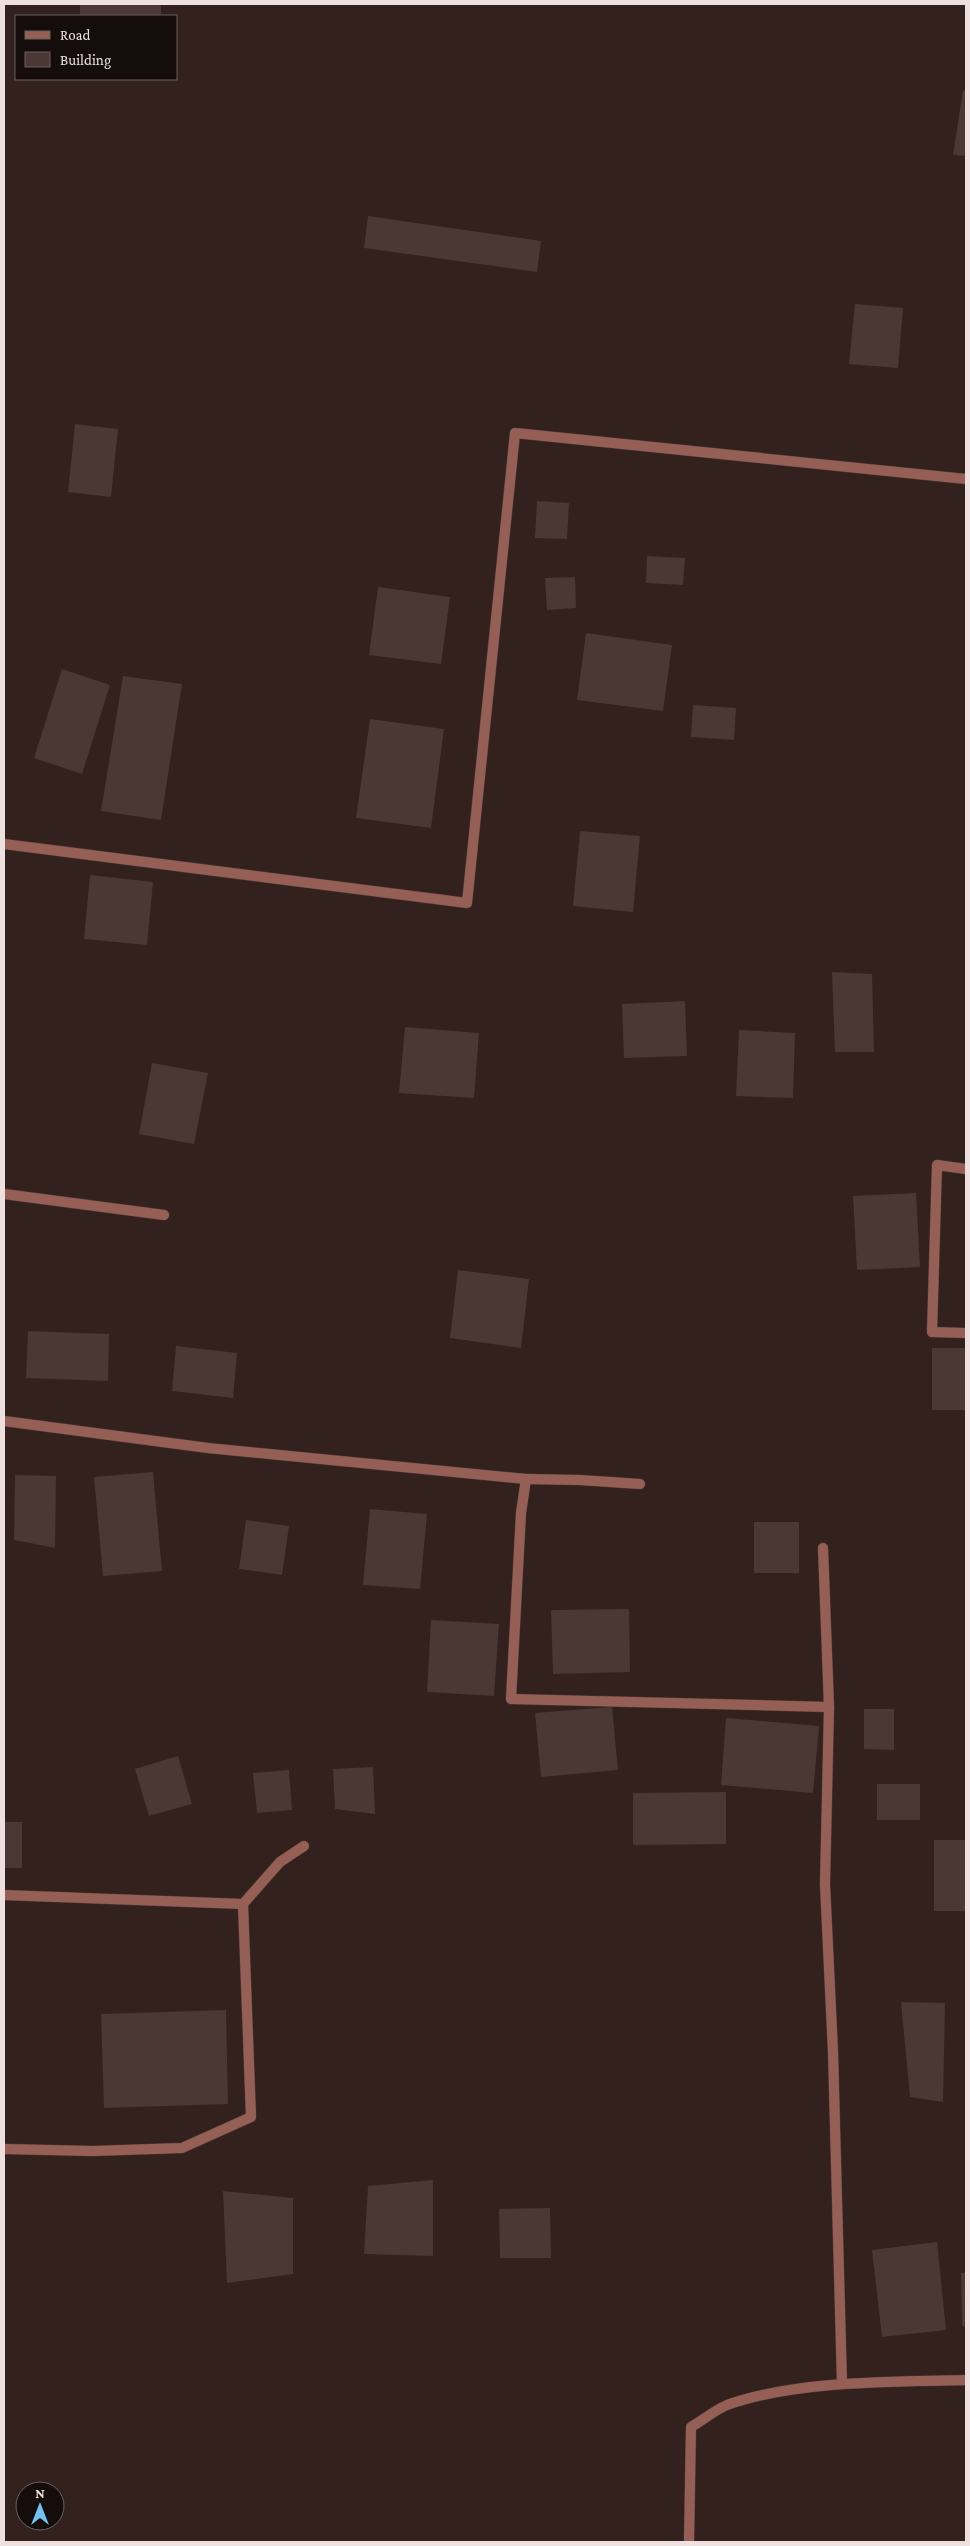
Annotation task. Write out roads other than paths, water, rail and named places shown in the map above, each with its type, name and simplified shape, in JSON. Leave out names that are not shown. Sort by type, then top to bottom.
[{"type":"street","points":[[4,844],[467,903],[515,433],[966,479]]},
{"type":"street","points":[[966,1169],[938,1165],[932,1332],[966,1333]]},
{"type":"street","points":[[4,1194],[164,1215]]},
{"type":"street","points":[[4,1421],[208,1448],[526,1479],[640,1484]]},
{"type":"street","points":[[526,1479],[521,1513],[511,1699],[829,1706]]},
{"type":"street","points":[[823,1548],[829,1706],[825,1884],[834,2062],[842,2384]]},
{"type":"street","points":[[4,2149],[94,2151],[182,2148],[251,2117],[243,1904],[280,1862],[304,1846]]},
{"type":"street","points":[[4,1894],[243,1904]]},
{"type":"street","points":[[689,2542],[691,2427],[725,2406],[761,2396],[842,2384],[966,2380]]}]
